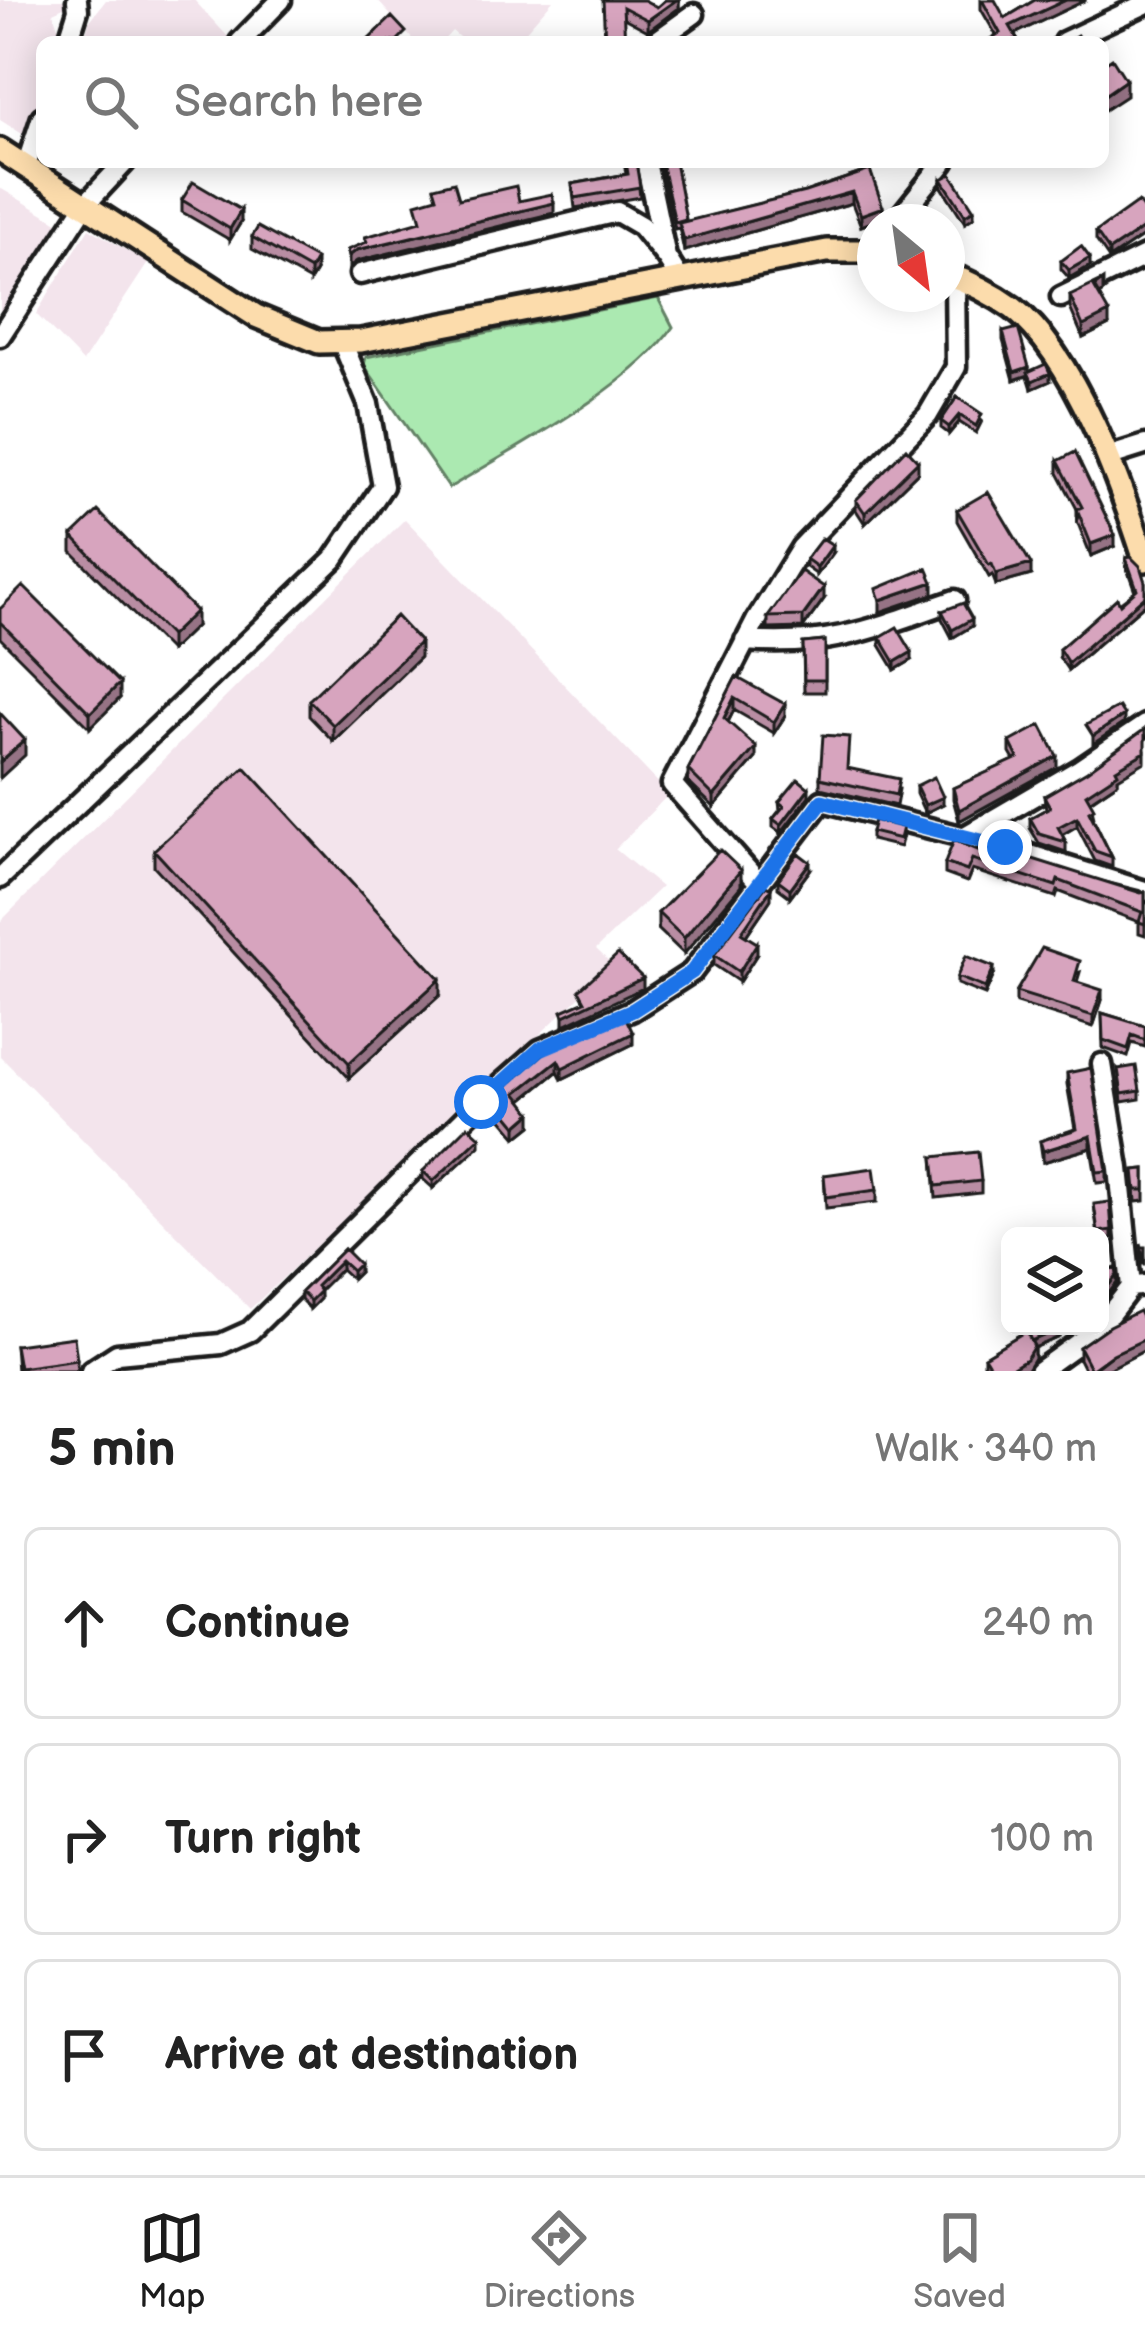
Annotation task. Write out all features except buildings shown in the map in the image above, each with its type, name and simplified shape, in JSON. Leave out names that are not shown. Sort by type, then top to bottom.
[{"type":"main road","points":[[0,150],[256,316],[304,338],[343,344],[827,250],[857,250]]},
{"type":"main road","points":[[965,283],[1014,310],[1062,365],[1107,457],[1145,560]]},
{"type":"street","points":[[70,36],[79,10],[77,0]]},
{"type":"street","points":[[246,36],[281,0]]},
{"type":"street","points":[[1075,36],[1145,4]]},
{"type":"street","points":[[663,36],[694,14]]},
{"type":"street","points":[[26,166],[36,135]]},
{"type":"street","points":[[0,336],[85,205],[119,168]]},
{"type":"street","points":[[647,168],[666,257]]},
{"type":"street","points":[[910,204],[939,168]]},
{"type":"street","points":[[360,274],[617,212],[641,226],[680,279]]},
{"type":"street","points":[[1061,297],[1145,256]]},
{"type":"street","points":[[758,884],[672,784],[745,641],[801,548],[928,416],[956,367],[953,312]]},
{"type":"street","points":[[0,878],[334,560],[383,486],[368,404],[343,344]]},
{"type":"street","points":[[1107,457],[1145,445]]},
{"type":"street","points":[[745,641],[796,645],[848,637],[956,600]]},
{"type":"street","points":[[965,836],[1145,725]]},
{"type":"street","points":[[91,1371],[117,1354],[220,1344],[250,1331],[540,1049],[633,1010],[692,972],[822,801],[965,836],[1145,891]]},
{"type":"street","points":[[1039,1371],[1099,1328],[1138,1286],[1102,1064]]},
{"type":"street","points":[[145,1350],[158,1371]]},
{"type":"shaded area","points":[[0,0],[69,0],[70,4],[53,12],[61,36],[36,36],[36,107],[24,135],[0,120]]},
{"type":"shaded area","points":[[106,0],[194,0],[227,36],[86,36],[89,22]]},
{"type":"shaded area","points":[[377,0],[553,0],[521,36],[458,36],[452,31],[447,36],[410,36]]},
{"type":"shaded area","points":[[0,188],[61,224],[0,321]]},
{"type":"shaded area","points":[[89,228],[148,263],[83,362],[36,314]]},
{"type":"shaded area","points":[[405,519],[669,794],[615,849],[661,887],[596,949],[613,965],[250,1309],[0,1056],[0,922]]},
{"type":"green space","points":[[658,298],[673,327],[630,372],[570,415],[449,488],[364,365],[366,357]]},
{"type":"route","points":[[481,1102],[540,1049],[633,1010],[692,972],[822,801],[1005,847]]}]
